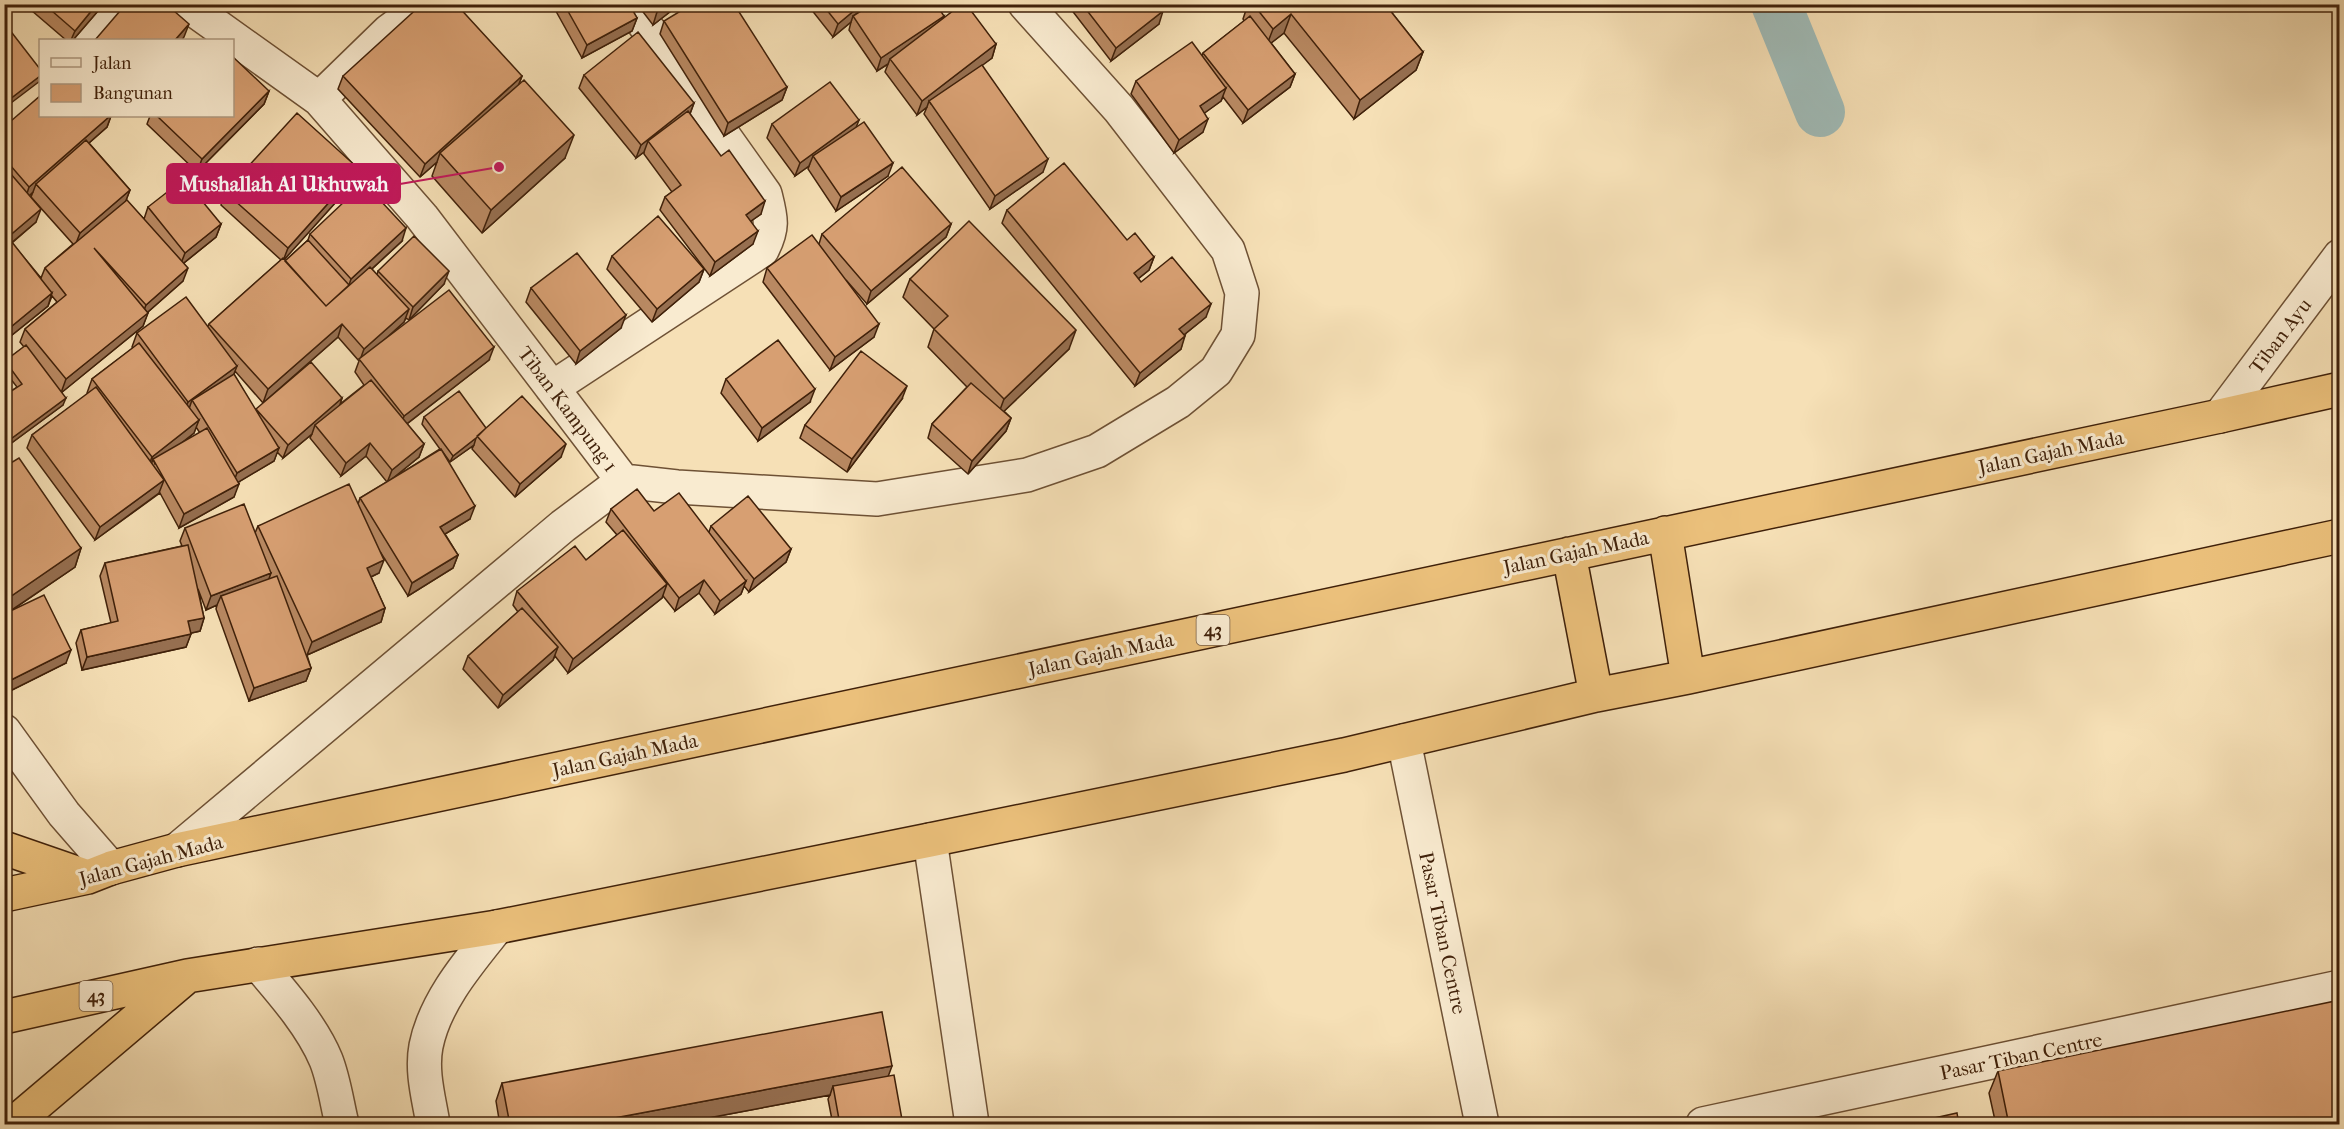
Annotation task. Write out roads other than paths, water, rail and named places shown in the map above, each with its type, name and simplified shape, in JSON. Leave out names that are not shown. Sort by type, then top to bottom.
[{"type":"highway","name":"Jalan Gajah Mada","points":[[4,895],[100,872],[177,850],[2220,417],[2340,389]]},
{"type":"highway","points":[[1665,533],[1688,677]]},
{"type":"highway","name":"43","points":[[4,1017],[187,976],[497,927],[1322,760],[1596,695],[2340,536]]},
{"type":"highway","points":[[1569,554],[1596,695]]},
{"type":"highway","points":[[4,848],[100,872]]},
{"type":"highway","points":[[13,1125],[187,976]]},
{"type":"street","points":[[93,39],[120,4]]},
{"type":"street","points":[[319,99],[389,31],[426,4]]},
{"type":"street","points":[[552,388],[762,250],[769,236],[771,221],[765,194],[630,4]]},
{"type":"street","points":[[623,481],[677,487],[877,499],[1028,475],[1097,451],[1178,402],[1216,371],[1238,335],[1242,293],[1228,250],[1119,109],[1025,4]]},
{"type":"street","name":"Tiban Kampung 1","points":[[177,850],[563,526],[623,481],[422,217],[319,99],[202,9]]},
{"type":"street","name":"Tiban Ayu","points":[[2220,417],[2340,256]]},
{"type":"street","points":[[4,731],[64,814],[100,872]]},
{"type":"street","name":"Pasar Tiban Centre","points":[[1404,741],[1482,1125]]},
{"type":"street","points":[[930,840],[972,1125]]},
{"type":"street","points":[[433,1125],[425,1072],[426,1046],[444,999],[467,963],[497,927]]},
{"type":"street","points":[[258,964],[282,993],[315,1040],[326,1061],[342,1125]]},
{"type":"street","name":"Pasar Tiban Centre","points":[[1703,1125],[2340,987]]},
{"type":"waterway","points":[[1776,4],[1820,112]]},
{"type":"place","name":"Mushallah Al Ukhuwah","points":[[499,167]]}]
